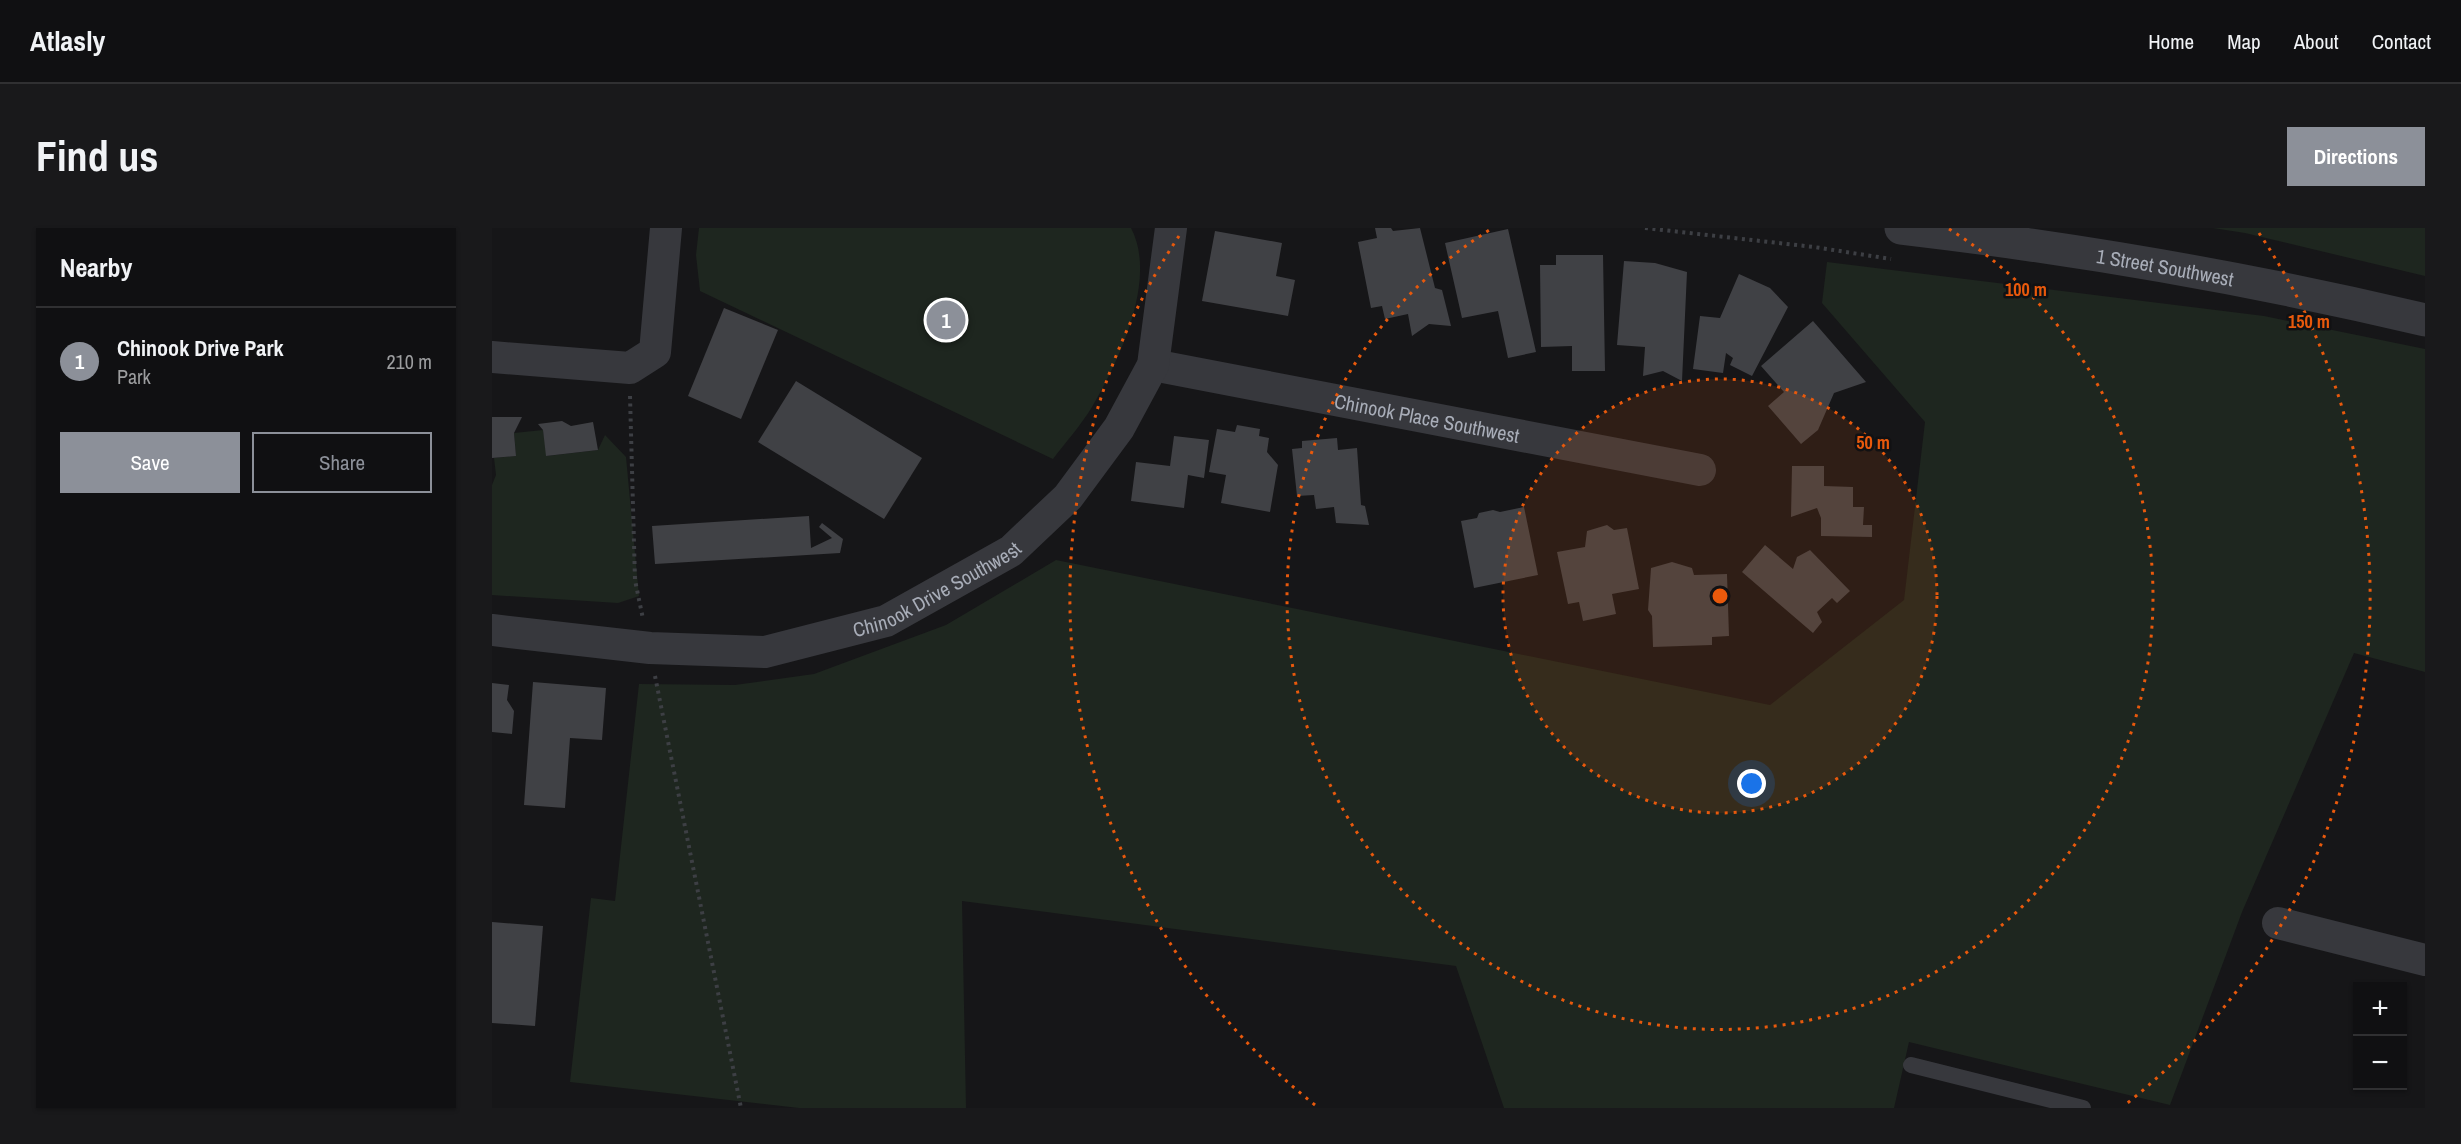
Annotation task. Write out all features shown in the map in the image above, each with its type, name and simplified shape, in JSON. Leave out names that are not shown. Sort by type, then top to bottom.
[{"type":"street","points":[[492,357],[630,368],[655,352],[666,228]]},
{"type":"street","name":"Chinook Drive Southwest","points":[[492,630],[650,648],[765,652],[886,621],[1011,551],[1068,497],[1119,428],[1153,364],[1171,228]]},
{"type":"street","name":"1 Street Southwest","points":[[1901,228],[2146,261],[2294,289],[2425,320]]},
{"type":"street","name":"Chinook Place Southwest","points":[[1153,364],[1700,470]]},
{"type":"street","points":[[2278,923],[2425,960]]},
{"type":"lane","points":[[1911,1065],[2083,1108]]},
{"type":"path","points":[[630,368],[635,580],[741,1108]]},
{"type":"shaded area","points":[[699,228],[1131,228],[1138,248],[1140,271],[1138,295],[1123,344],[1103,388],[1083,420],[1053,459],[700,291],[696,255]]},
{"type":"shaded area","points":[[2213,228],[2425,228],[2425,276],[2245,233]]},
{"type":"shaded area","points":[[1827,262],[2264,316],[2425,349],[2425,672],[2354,653],[2242,912],[2170,1105],[1909,1042],[1894,1108],[1504,1108],[1456,966],[962,901],[966,1108],[799,1108],[570,1082],[591,898],[615,901],[639,684],[735,685],[814,674],[946,625],[1056,560],[1770,705],[1904,600],[1925,422],[1822,303]]},
{"type":"shaded area","points":[[543,430],[547,456],[598,450],[605,435],[626,457],[639,596],[618,603],[492,595],[492,485],[496,475],[494,458],[516,456],[514,433]]},
{"type":"building","points":[[1375,228],[1391,228],[1393,231],[1420,228],[1435,288],[1442,290],[1451,326],[1429,324],[1412,336],[1408,314],[1385,319],[1382,306],[1371,308],[1358,242],[1377,238]]},
{"type":"building","points":[[1508,229],[1536,352],[1508,358],[1498,311],[1462,318],[1445,243]]},
{"type":"building","points":[[1215,231],[1282,243],[1276,276],[1295,280],[1288,316],[1202,301]]},
{"type":"building","points":[[1556,255],[1603,255],[1605,371],[1572,371],[1572,346],[1541,347],[1540,265],[1556,265]]},
{"type":"building","points":[[1624,261],[1655,263],[1687,272],[1682,381],[1663,371],[1643,376],[1645,347],[1617,345]]},
{"type":"building","points":[[1739,274],[1770,288],[1788,307],[1752,376],[1730,365],[1733,358],[1726,353],[1723,373],[1693,369],[1700,316],[1720,318]]},
{"type":"building","points":[[724,308],[778,330],[741,419],[688,396]]},
{"type":"building","points":[[1813,321],[1866,382],[1834,393],[1818,430],[1801,444],[1768,406],[1784,392],[1761,366]]},
{"type":"building","points":[[796,381],[922,458],[884,519],[758,442]]},
{"type":"building","points":[[492,417],[522,417],[514,433],[516,456],[492,458]]},
{"type":"building","points":[[562,421],[571,426],[593,422],[598,450],[546,456],[543,430],[538,424]]},
{"type":"building","points":[[1237,425],[1260,429],[1259,436],[1269,438],[1267,452],[1278,465],[1270,512],[1221,503],[1226,475],[1209,472],[1217,429],[1235,432]]},
{"type":"building","points":[[1174,436],[1209,440],[1204,478],[1188,475],[1184,508],[1131,501],[1136,462],[1170,466]]},
{"type":"building","points":[[1337,438],[1338,450],[1357,448],[1361,505],[1365,506],[1369,525],[1336,523],[1334,507],[1316,509],[1314,495],[1297,496],[1292,449],[1302,448],[1302,441]]},
{"type":"building","points":[[1792,466],[1824,466],[1824,486],[1853,487],[1853,507],[1864,507],[1863,525],[1872,525],[1872,537],[1821,536],[1821,518],[1817,508],[1791,517]]},
{"type":"building","points":[[1524,507],[1538,575],[1474,588],[1461,521],[1477,518],[1479,513]]},
{"type":"building","points":[[809,516],[811,548],[832,538],[819,527],[822,523],[843,539],[840,553],[655,564],[652,526]]},
{"type":"building","points":[[1607,525],[1614,530],[1627,528],[1639,589],[1612,594],[1616,614],[1583,621],[1579,602],[1568,604],[1557,552],[1585,547],[1587,531]]},
{"type":"building","points":[[1765,545],[1793,569],[1797,557],[1810,550],[1850,591],[1837,603],[1832,598],[1817,612],[1822,622],[1813,633],[1742,572]]},
{"type":"building","points":[[1672,562],[1692,568],[1694,575],[1727,574],[1729,636],[1712,637],[1712,645],[1653,647],[1652,616],[1648,610],[1651,568]]},
{"type":"building","points":[[533,682],[606,688],[602,740],[570,738],[565,808],[524,805]]},
{"type":"building","points":[[492,683],[509,685],[507,700],[514,711],[512,734],[492,732]]},
{"type":"building","points":[[492,922],[543,926],[535,1026],[492,1023]]},
{"type":"place","name":"Chinook Drive Park","points":[[946,320]]}]
